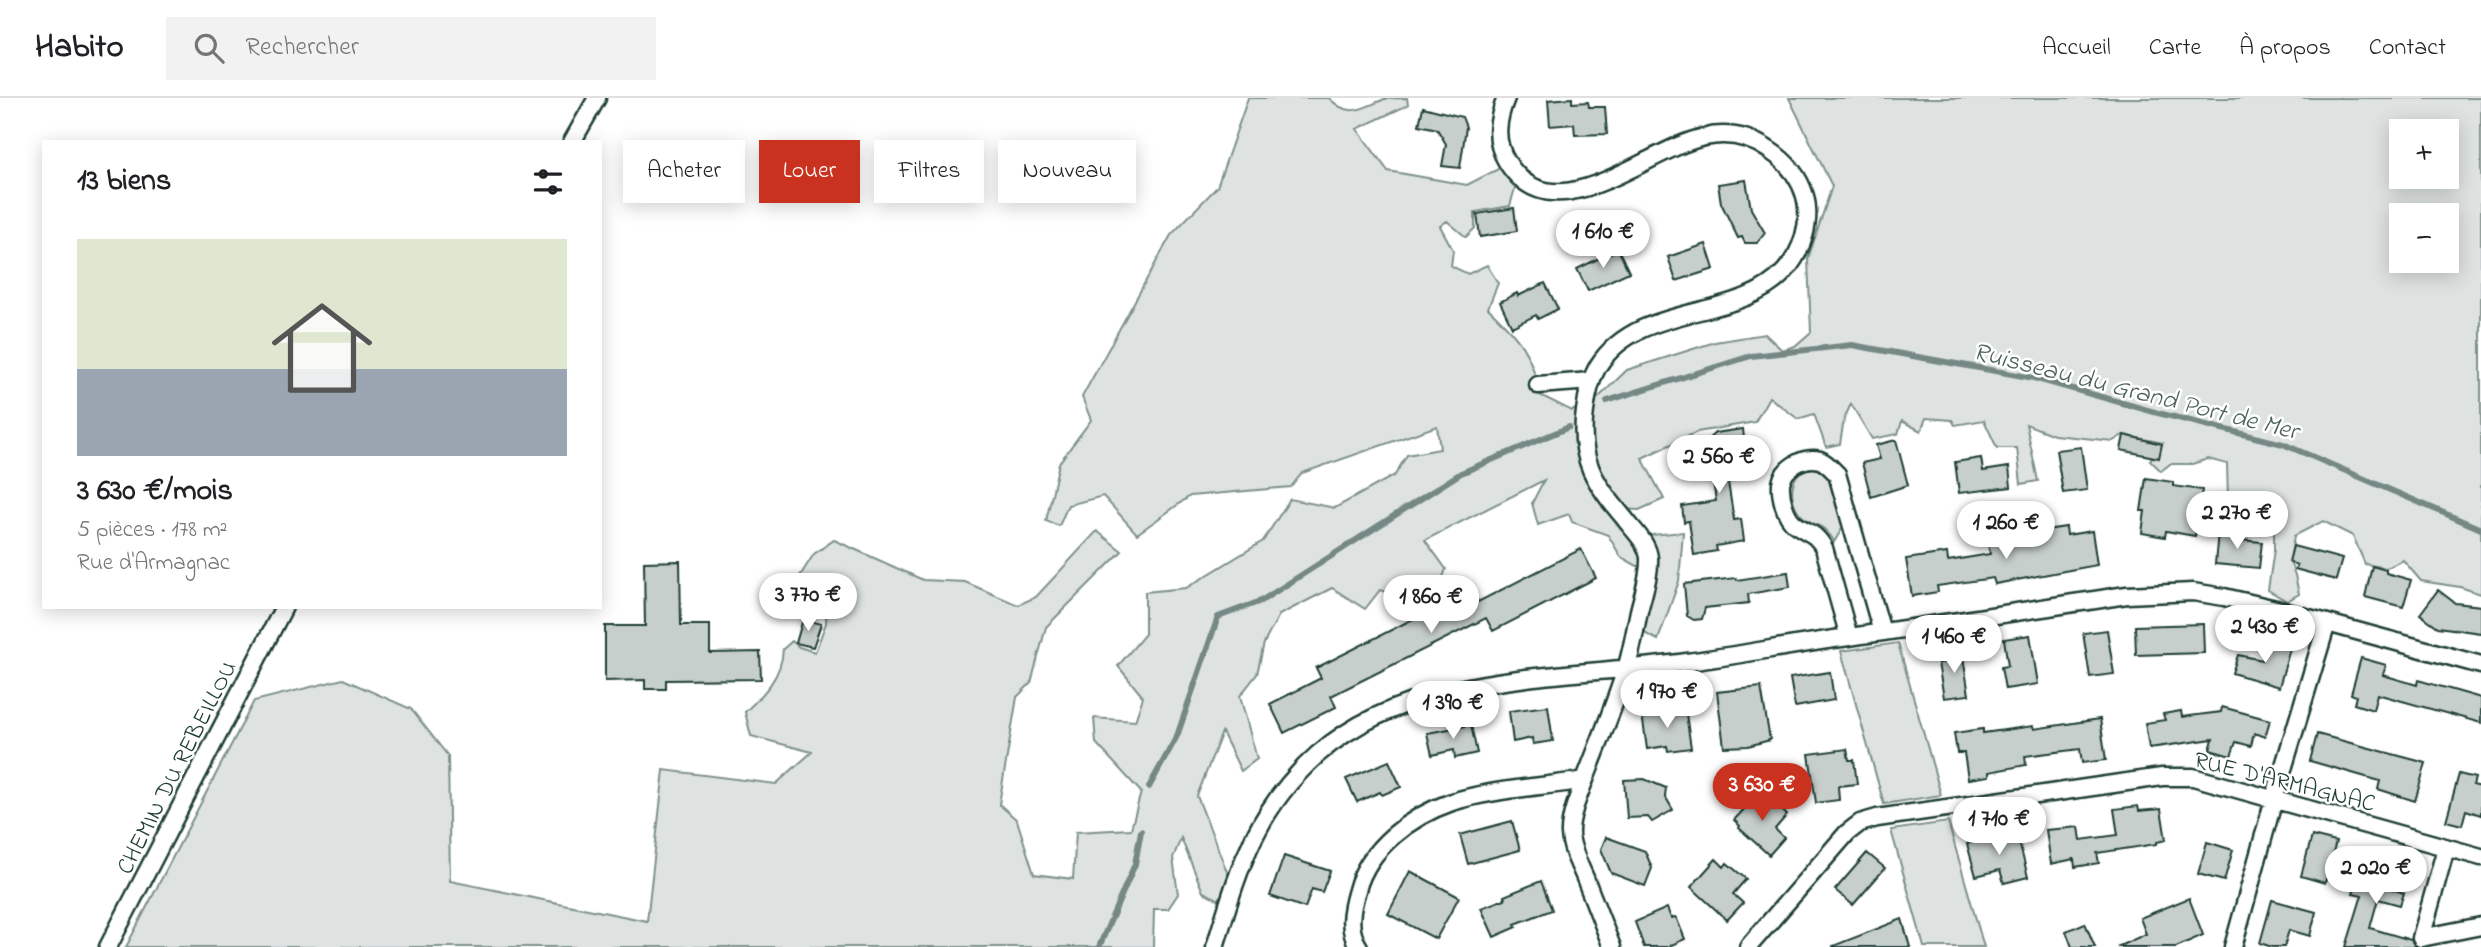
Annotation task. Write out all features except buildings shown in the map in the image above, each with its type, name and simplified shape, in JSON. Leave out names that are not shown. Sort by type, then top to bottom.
[{"type":"street","points":[[573,140],[597,98]]},
{"type":"street","points":[[1506,98],[1499,115],[1498,137],[1503,156],[1514,172],[1530,186],[1552,192],[1574,192],[1596,185],[1680,144],[1706,136],[1725,135],[1759,143],[1787,163],[1798,179],[1805,198],[1807,218],[1803,240],[1784,273],[1750,295],[1643,328],[1624,338],[1609,352],[1591,381],[1583,427],[1587,463],[1598,486],[1643,542],[1649,554],[1648,571],[1626,669],[1585,780],[1570,832],[1574,850],[1612,947]]},
{"type":"street","points":[[1538,385],[1591,381]]},
{"type":"street","points":[[1849,637],[1824,548],[1818,537],[1794,524],[1787,514],[1781,482],[1794,464],[1819,460],[1837,474],[1882,632]]},
{"type":"street","points":[[1215,947],[1240,868],[1253,837],[1288,785],[1319,754],[1346,734],[1392,708],[1442,694],[1523,678],[1686,662],[2127,595],[2165,592],[2193,592],[2224,597],[2481,665]]},
{"type":"street","name":"CHEMIN DU REBEILLOU","points":[[108,947],[283,609]]},
{"type":"street","points":[[2233,947],[2273,799],[2327,623]]},
{"type":"street","name":"RUE D'ARMAGNAC","points":[[1748,947],[1847,833],[1860,823],[1877,818],[2162,777],[2193,777],[2481,857]]},
{"type":"street","points":[[1359,947],[1353,938],[1350,921],[1362,872],[1399,831],[1451,803],[1475,796],[1585,780]]},
{"type":"street","points":[[2446,848],[2421,942],[2481,926]]},
{"type":"shaded area","points":[[1248,98],[1329,98],[1344,109],[1357,110],[1385,99],[1407,98],[1408,105],[1357,129],[1388,171],[1467,185],[1500,168],[1515,188],[1510,206],[1475,212],[1475,228],[1466,237],[1447,221],[1440,226],[1453,250],[1451,266],[1468,274],[1487,265],[1498,283],[1488,308],[1522,346],[1533,368],[1538,394],[1572,411],[1598,398],[1627,370],[1715,342],[1765,334],[1782,350],[1795,346],[1811,332],[1808,259],[1832,186],[1789,98],[2481,98],[2481,594],[2460,587],[2421,581],[2403,560],[2387,568],[2365,564],[2353,536],[2323,521],[2294,536],[2290,562],[2299,594],[2287,601],[2268,590],[2274,550],[2274,508],[2260,497],[2228,499],[2227,464],[2208,459],[2192,464],[2170,464],[2161,471],[2150,460],[2163,443],[2123,435],[2113,441],[2054,435],[2026,424],[2038,481],[2021,484],[2017,448],[1997,448],[1984,420],[1955,425],[1952,420],[1926,418],[1921,431],[1902,421],[1898,434],[1872,439],[1851,404],[1844,419],[1840,444],[1826,447],[1814,414],[1798,419],[1769,397],[1755,422],[1697,432],[1642,458],[1664,499],[1639,510],[1603,508],[1630,537],[1683,532],[1679,581],[1658,640],[1646,634],[1635,608],[1643,569],[1621,557],[1608,535],[1572,522],[1569,514],[1538,525],[1532,503],[1544,480],[1425,540],[1446,569],[1437,594],[1412,590],[1404,597],[1380,590],[1365,609],[1332,588],[1279,615],[1264,643],[1257,674],[1240,696],[1257,759],[1241,771],[1222,732],[1197,796],[1230,879],[1224,902],[1203,892],[1181,838],[1173,858],[1178,894],[1168,909],[1154,909],[1153,947],[126,947],[254,701],[343,679],[411,709],[448,756],[450,881],[647,921],[664,770],[776,784],[812,752],[751,736],[745,712],[771,684],[779,668],[783,649],[792,641],[799,647],[815,652],[826,623],[827,604],[798,579],[814,554],[834,540],[923,580],[965,582],[1018,605],[1036,597],[1097,531],[1122,551],[1046,627],[1031,683],[1017,697],[999,804],[1017,820],[1034,874],[1073,879],[1076,832],[1131,829],[1141,792],[1096,743],[1094,718],[1135,721],[1143,697],[1118,666],[1145,634],[1145,592],[1186,588],[1263,541],[1290,499],[1335,508],[1395,475],[1407,455],[1440,449],[1437,426],[1302,473],[1291,487],[1190,496],[1137,534],[1103,496],[1068,505],[1059,526],[1046,521],[1059,463],[1091,420],[1082,397],[1171,235],[1217,187]]},
{"type":"shaded area","points":[[1810,467],[1826,474],[1835,490],[1843,527],[1834,542],[1826,531],[1809,521],[1796,508],[1792,494],[1794,480]]},
{"type":"shaded area","points":[[1898,643],[1941,795],[1884,804],[1841,651]]},
{"type":"shaded area","points":[[1948,822],[1984,947],[1924,947],[1891,830]]},
{"type":"waterway","name":"Ruisseau du Grand Port de Mer","points":[[1607,401],[1751,356],[1852,345],[2034,378],[2283,444],[2481,529]]},
{"type":"waterway","name":"Ruisseau du Grand Port de Mer","points":[[1149,787],[1177,736],[1218,617],[1261,601],[1461,473],[1569,427]]},
{"type":"waterway","name":"Ruisseau du Grand Port de Mer","points":[[1099,947],[1135,864],[1141,831]]}]
